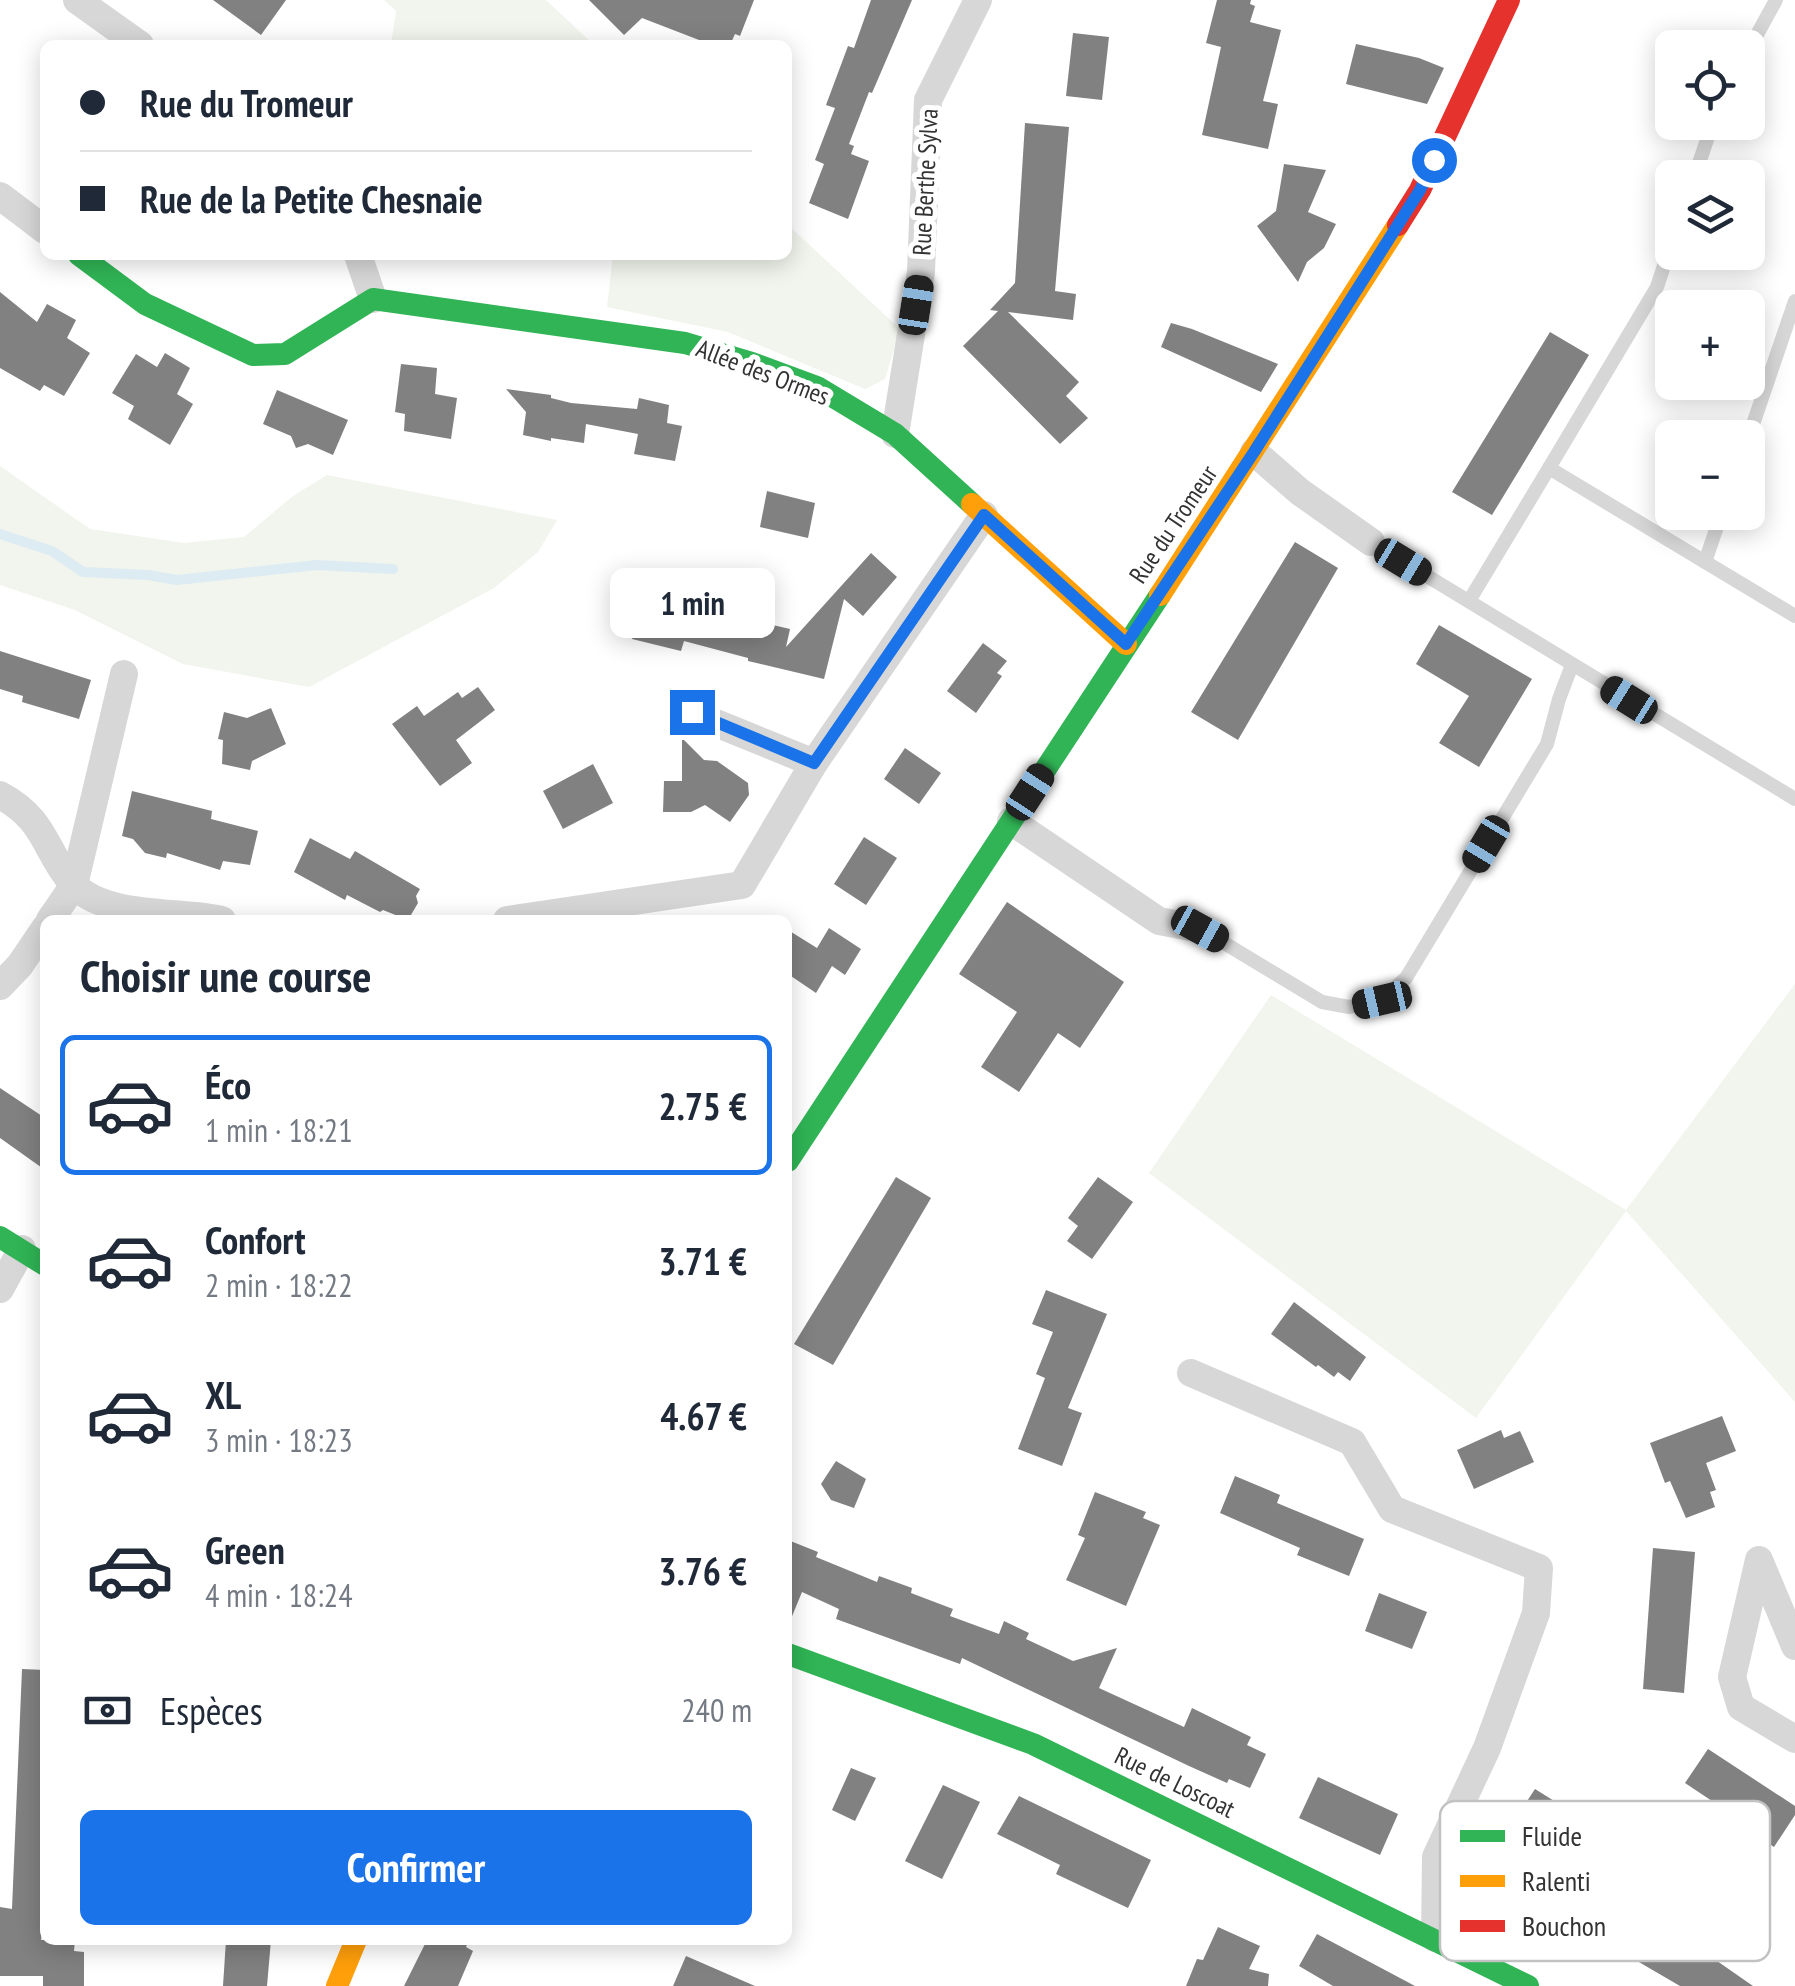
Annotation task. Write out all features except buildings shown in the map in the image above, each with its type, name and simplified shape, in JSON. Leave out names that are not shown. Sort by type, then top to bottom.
[{"type":"main road","name":"Rue du Tromeur","points":[[792,1155],[1254,452],[1420,190],[1509,0]]},
{"type":"main road","points":[[86,260],[145,304],[253,355],[285,354],[373,299]]},
{"type":"main road","name":"Allée des Ormes","points":[[373,299],[685,343],[752,362],[816,387],[896,434],[1126,644]]},
{"type":"main road","name":"Rue de Loscoat","points":[[792,1655],[1033,1744],[1440,1942]]},
{"type":"main road","points":[[336,1986],[354,1945]]},
{"type":"main road","name":"Rue de Loscoat","points":[[1483,1976],[1528,1986]]},
{"type":"street","points":[[76,0],[133,40]]},
{"type":"street","name":"Rue Berthe Sylva","points":[[896,434],[921,272],[928,100],[978,0]]},
{"type":"street","points":[[0,196],[40,226]]},
{"type":"street","points":[[360,260],[373,299]]},
{"type":"street","points":[[1254,452],[1300,492],[1370,542]]},
{"type":"street","points":[[540,915],[742,884],[814,763],[984,515]]},
{"type":"street","points":[[53,915],[74,885],[124,674]]},
{"type":"street","points":[[692,712],[814,763]]},
{"type":"street","points":[[0,795],[16,803],[41,830],[74,885],[96,900],[148,913],[192,915]]},
{"type":"street","points":[[1011,821],[1159,920],[1200,929]]},
{"type":"street","points":[[0,986],[40,935]]},
{"type":"street","points":[[0,1290],[22,1250]]},
{"type":"street","points":[[1191,1373],[1352,1442],[1392,1509],[1539,1568],[1536,1612],[1486,1748],[1462,1801]]},
{"type":"street","points":[[1795,1646],[1759,1560],[1732,1677],[1741,1707],[1795,1738]]},
{"type":"street","points":[[1435,1938],[1436,1857],[1440,1848]]},
{"type":"lane","points":[[1760,30],[1776,0]]},
{"type":"lane","points":[[1468,601],[1657,288],[1663,270]]},
{"type":"lane","points":[[1754,420],[1795,300]]},
{"type":"lane","points":[[1549,468],[1795,616]]},
{"type":"lane","points":[[1705,562],[1716,530]]},
{"type":"lane","points":[[1370,542],[1795,799]]},
{"type":"lane","points":[[1200,929],[1322,1002],[1348,1007],[1382,1000],[1406,978],[1547,744],[1558,698],[1572,664]]},
{"type":"shaded area","points":[[384,0],[546,0],[589,40],[392,40],[396,11]]},
{"type":"shaded area","points":[[792,229],[900,329],[885,379],[865,389],[728,332],[607,307],[612,260],[792,260]]},
{"type":"shaded area","points":[[0,466],[90,529],[184,543],[244,537],[293,496],[327,475],[557,520],[538,552],[494,588],[309,687],[183,664],[75,610],[0,585]]},
{"type":"shaded area","points":[[1795,984],[1795,1402],[1626,1211],[1476,1418],[1149,1173],[1271,995],[1626,1210]]},
{"type":"waterway","points":[[0,534],[52,551],[83,572],[177,580],[317,565],[393,569]]},
{"type":"traffic: fast","points":[[86,260],[145,304],[253,355],[285,354],[373,299],[685,343],[817,387],[895,434],[972,504]]},
{"type":"traffic: fast","points":[[792,1155],[1160,595]]},
{"type":"traffic: fast","points":[[0,1237],[40,1262]]},
{"type":"traffic: fast","points":[[792,1655],[1033,1744],[1440,1943]]},
{"type":"traffic: fast","points":[[1477,1961],[1528,1986]]},
{"type":"traffic: slow","points":[[1160,595],[1398,225]]},
{"type":"traffic: slow","points":[[972,504],[1126,644]]},
{"type":"traffic: slow","points":[[337,1986],[354,1945]]},
{"type":"traffic: jam","points":[[1398,225],[1420,190],[1509,0]]},
{"type":"route","points":[[692,712],[814,763],[984,515],[1126,644],[1275,419],[1420,190],[1434,160]]}]
